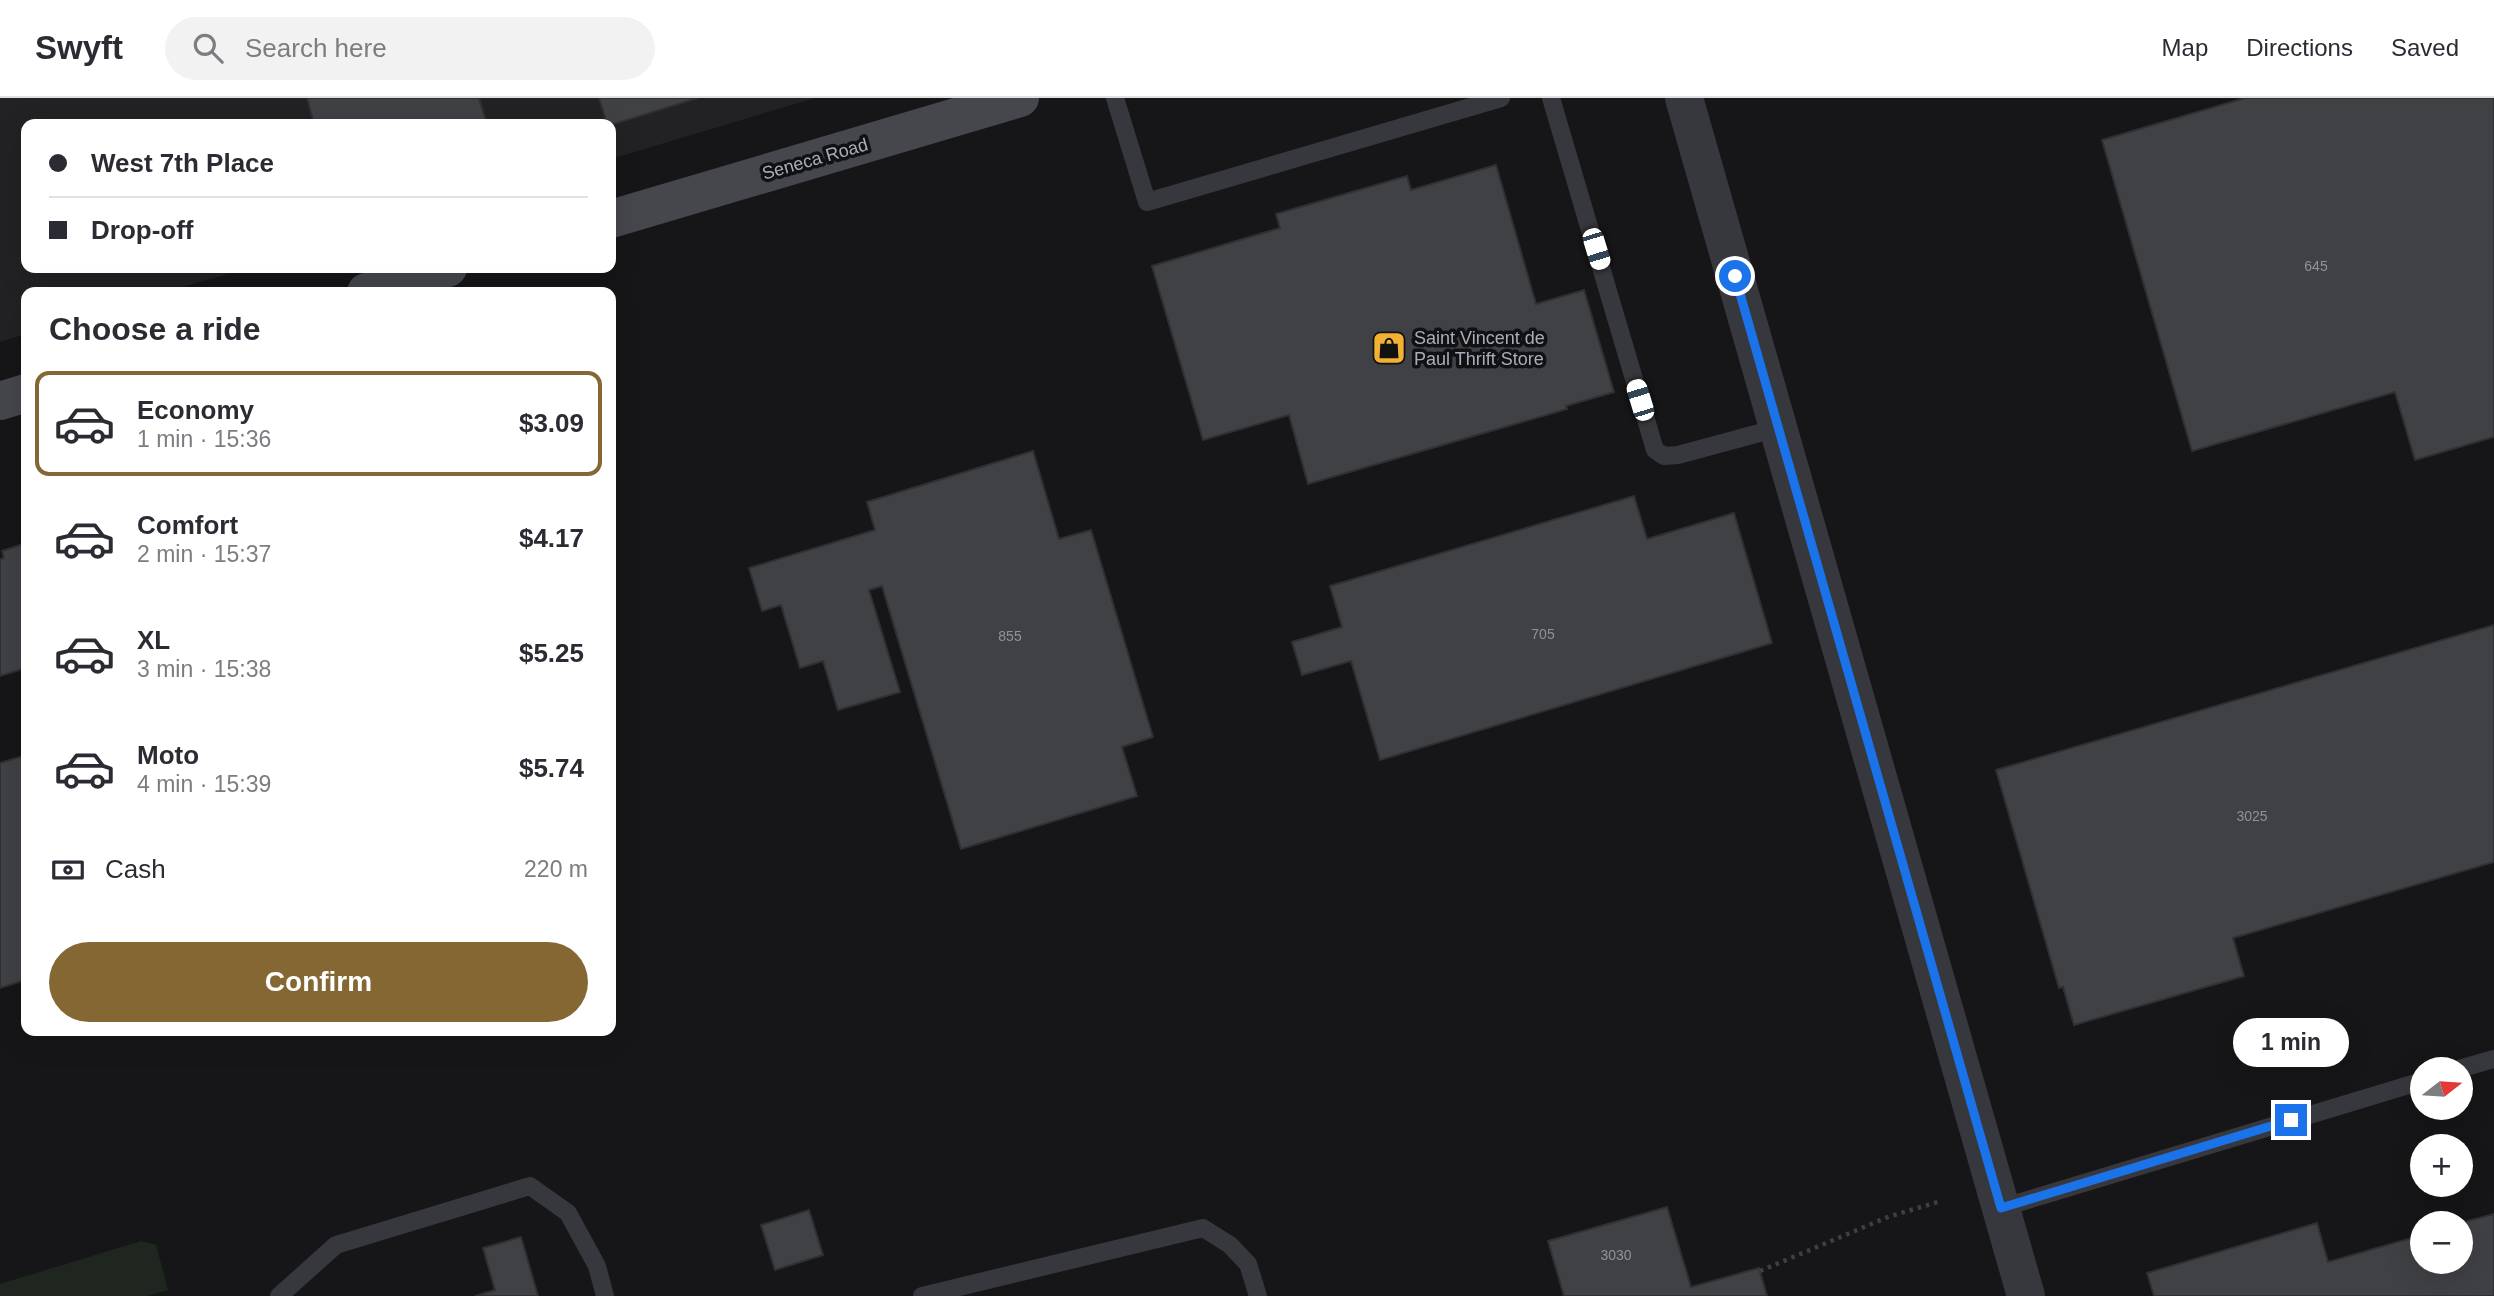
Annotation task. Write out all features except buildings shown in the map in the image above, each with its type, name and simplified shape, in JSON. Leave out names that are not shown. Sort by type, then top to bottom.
[{"type":"main road","name":"Seneca Road","points":[[616,218],[1020,98]]},
{"type":"main road","points":[[383,287],[431,273]]},
{"type":"main road","points":[[0,401],[21,395]]},
{"type":"street","points":[[1684,98],[2026,1296]]},
{"type":"lane","points":[[1115,98],[1147,202],[1501,98]]},
{"type":"lane","points":[[1551,98],[1655,450],[1664,456],[1678,455],[1778,428]]},
{"type":"lane","points":[[2473,1065],[2494,1059]]},
{"type":"lane","points":[[2001,1208],[2410,1085]]},
{"type":"lane","points":[[279,1296],[336,1245],[530,1186],[568,1213],[597,1266],[605,1296]]},
{"type":"lane","points":[[922,1296],[1203,1228],[1230,1245],[1248,1264],[1258,1296]]},
{"type":"path","points":[[1760,1271],[1888,1217],[1941,1201]]},
{"type":"shaded area","points":[[0,98],[815,98],[616,158],[616,119],[21,119],[21,273],[231,273],[183,287],[21,287],[21,336],[0,342]]},
{"type":"shaded area","points":[[141,1241],[156,1245],[168,1290],[148,1296],[0,1296],[0,1284]]},
{"type":"place","name":"Saint Vincent de Paul Thrift Store","points":[[1389,348]]},
{"type":"route","points":[[1735,276],[2001,1208],[2291,1120]]}]
